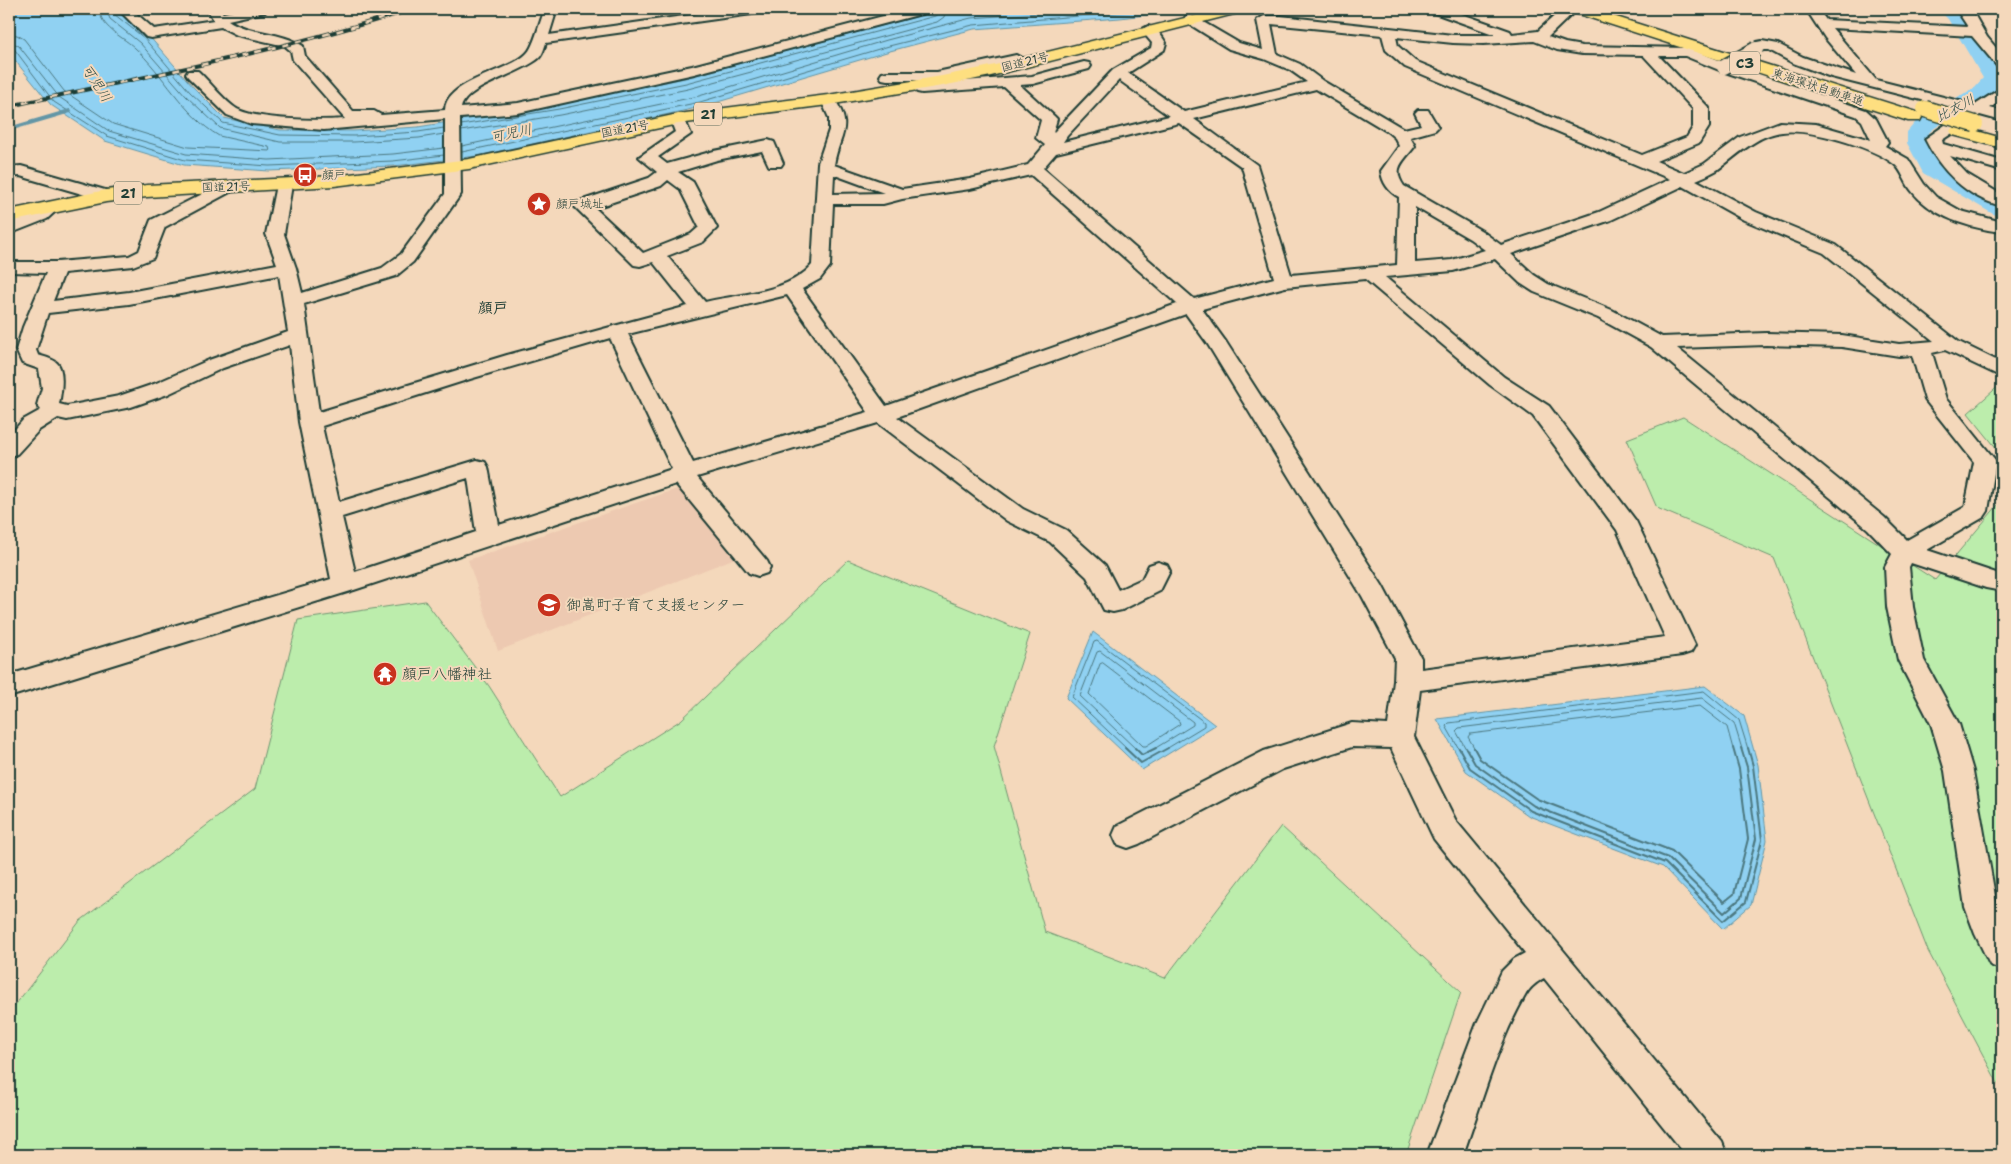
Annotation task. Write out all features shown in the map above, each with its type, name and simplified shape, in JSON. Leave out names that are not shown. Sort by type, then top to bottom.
[{"type":"highway","name":"国道21号","points":[[9,216],[106,196],[147,191],[284,185],[380,177],[678,119],[828,100],[917,86],[940,79],[991,71],[1190,19],[1237,9]]},
{"type":"highway","name":"東海環状自動車道","points":[[1572,9],[1919,113],[1976,117],[2002,131]]},
{"type":"highway","name":"東海環状自動車道","points":[[1606,9],[1919,113],[1959,131],[2002,144]]},
{"type":"street","points":[[124,9],[151,34],[218,16],[260,9]]},
{"type":"street","points":[[294,301],[345,287],[389,272],[407,258],[453,194],[453,109],[460,95],[522,63],[535,54],[552,9]]},
{"type":"street","points":[[540,40],[759,9]]},
{"type":"street","points":[[218,16],[235,30],[287,40],[298,49],[298,57],[349,115],[380,116],[453,109],[518,108],[618,88],[694,70],[924,9]]},
{"type":"street","points":[[1437,9],[1518,39]]},
{"type":"street","points":[[1269,56],[1271,53],[1264,20],[1281,20],[1453,39],[1518,39],[1536,37],[1543,34],[1572,9]]},
{"type":"street","points":[[1812,9],[1872,84]]},
{"type":"street","points":[[1962,9],[1966,12],[1977,32],[2002,63]]},
{"type":"street","points":[[1190,19],[1234,46],[1269,56],[1295,67],[1318,84],[1401,135],[1407,146],[1402,155],[1390,166],[1388,173],[1390,180],[1398,190],[1455,222],[1499,252],[1514,268],[1541,288],[1605,314],[1658,343],[1876,523],[1905,552],[1995,582],[2002,582]]},
{"type":"street","points":[[1823,24],[1952,29],[1977,32]]},
{"type":"street","points":[[826,199],[883,199],[900,194],[953,187],[1034,168],[1105,85],[1118,74],[1157,50],[1159,43],[1154,34],[1148,30]]},
{"type":"street","points":[[1388,33],[1391,47],[1410,64],[1641,161],[1684,180],[1750,216],[1830,249],[1952,346],[2002,372]]},
{"type":"street","points":[[1536,37],[1562,48],[1582,50],[1687,52],[1724,67],[1860,113],[1868,119],[1880,142],[1873,146]]},
{"type":"street","points":[[1724,67],[1762,46],[1773,47],[1798,60],[1826,70],[1976,117],[2002,116]]},
{"type":"street","points":[[1641,161],[1693,140],[1701,127],[1702,108],[1648,52]]},
{"type":"street","points":[[887,76],[940,79],[1016,59]]},
{"type":"street","points":[[917,86],[922,89],[1008,83],[1033,80],[1084,66]]},
{"type":"street","points":[[193,74],[232,112],[251,118],[306,124],[346,125],[453,109]]},
{"type":"street","points":[[1118,74],[1184,118],[1248,165],[1284,281]]},
{"type":"street","points":[[1008,83],[1049,119],[1044,138],[1052,147]]},
{"type":"street","points":[[1052,147],[1184,118],[1318,84]]},
{"type":"street","points":[[2002,94],[1976,117],[1933,139],[1947,166],[1972,186],[2002,201]]},
{"type":"street","points":[[310,422],[476,369],[700,309],[791,287],[807,281],[816,274],[821,266],[826,199],[826,169],[837,130],[837,118],[828,100]]},
{"type":"street","points":[[1401,135],[1430,127],[1423,113]]},
{"type":"street","points":[[678,119],[683,134],[647,157],[667,171],[687,186],[708,228],[697,238],[640,260],[583,206],[655,182],[667,171],[714,156],[768,145],[775,163]]},
{"type":"street","points":[[9,686],[345,584],[684,473],[881,415],[1190,306],[1284,281],[1453,265],[1499,252],[1605,216],[1710,167],[1746,140],[1780,128],[1816,128],[1873,146],[1902,162],[1917,187],[1930,201],[1955,215],[1988,225],[2002,227]]},
{"type":"street","points":[[1937,147],[2002,166]]},
{"type":"street","points":[[1034,168],[1190,306],[1216,342],[1372,592],[1408,658],[1408,681],[1400,737],[1445,830],[1709,1155]]},
{"type":"street","points":[[826,169],[838,171],[900,194]]},
{"type":"street","points":[[9,172],[21,170],[106,196]]},
{"type":"street","points":[[284,185],[275,234],[287,268],[294,301],[310,422],[345,584]]},
{"type":"street","points":[[9,267],[57,268],[133,260],[147,254],[158,224],[218,187]]},
{"type":"street","points":[[1406,268],[1407,196]]},
{"type":"street","points":[[9,229],[41,215],[51,207]]},
{"type":"street","points":[[656,254],[700,309]]},
{"type":"street","points":[[57,268],[33,327],[26,350],[29,359],[49,366],[52,388],[48,405],[54,411],[67,413],[123,402],[161,389],[216,364],[299,335]]},
{"type":"street","points":[[42,308],[129,298],[287,268]]},
{"type":"street","points":[[1370,273],[1498,381],[1541,411],[1628,527],[1682,645],[1408,681]]},
{"type":"street","points":[[791,287],[881,415],[1015,515],[1058,536],[1096,571],[1113,603],[1151,585],[1158,570]]},
{"type":"street","points":[[617,332],[682,463],[686,481],[758,567]]},
{"type":"street","points":[[1658,343],[1801,339],[1842,341],[1886,349],[1920,349],[1952,346]]},
{"type":"street","points":[[1920,349],[1936,400],[1985,461],[1976,511],[1905,552],[1897,567],[1900,607],[1911,660],[1945,724],[1959,771],[1981,907],[1991,934],[2002,954]]},
{"type":"street","points":[[9,449],[30,425],[54,411]]},
{"type":"street","points":[[330,513],[477,467],[482,484],[481,494],[489,537]]},
{"type":"street","points":[[1128,835],[1274,760],[1352,736],[1400,737]]},
{"type":"street","points":[[1445,1155],[1489,1035],[1514,984],[1526,970],[1549,958]]},
{"type":"shaded area","name":"御嵩町子育て支援センター","points":[[686,486],[738,557],[498,651],[468,560]]},
{"type":"green space","points":[[2002,383],[2002,455],[1968,413]]},
{"type":"green space","points":[[1683,417],[1935,580],[2002,500],[2002,1091],[1928,951],[1774,558],[1657,508],[1627,439]]},
{"type":"green space","points":[[848,560],[1030,634],[994,746],[1045,932],[1165,978],[1281,826],[1461,992],[1406,1155],[9,1155],[9,1013],[80,921],[255,789],[298,620],[425,601],[489,686],[560,797],[681,720]]},
{"type":"water","name":"可児川","points":[[9,9],[115,9],[148,35],[194,88],[224,118],[280,130],[353,131],[418,127],[558,104],[685,78],[945,9],[1194,9],[1120,18],[974,29],[890,51],[701,107],[477,156],[394,166],[269,171],[184,165],[105,141],[51,105],[13,58],[9,47]]},
{"type":"water","points":[[1093,632],[1215,725],[1142,770],[1066,698]]},
{"type":"water","points":[[1705,686],[1744,716],[1758,765],[1767,840],[1751,905],[1723,929],[1663,867],[1529,816],[1466,771],[1437,719]]},
{"type":"waterway","name":"比衣川","points":[[1947,9],[1955,15],[1994,78],[1981,94],[1929,121],[1918,132],[1918,143],[1931,168],[2002,209]]},
{"type":"waterway","points":[[9,129],[70,111]]},
{"type":"railway","points":[[9,106],[263,51],[413,9]]},
{"type":"place","name":"顔戸","points":[[305,175]]},
{"type":"place","name":"顔戸城址","points":[[539,204]]},
{"type":"place","name":"御嵩町子育て支援センター","points":[[549,605]]},
{"type":"place","name":"顔戸八幡神社","points":[[385,674]]},
{"type":"district","name":"顔戸","points":[[493,308]]}]
